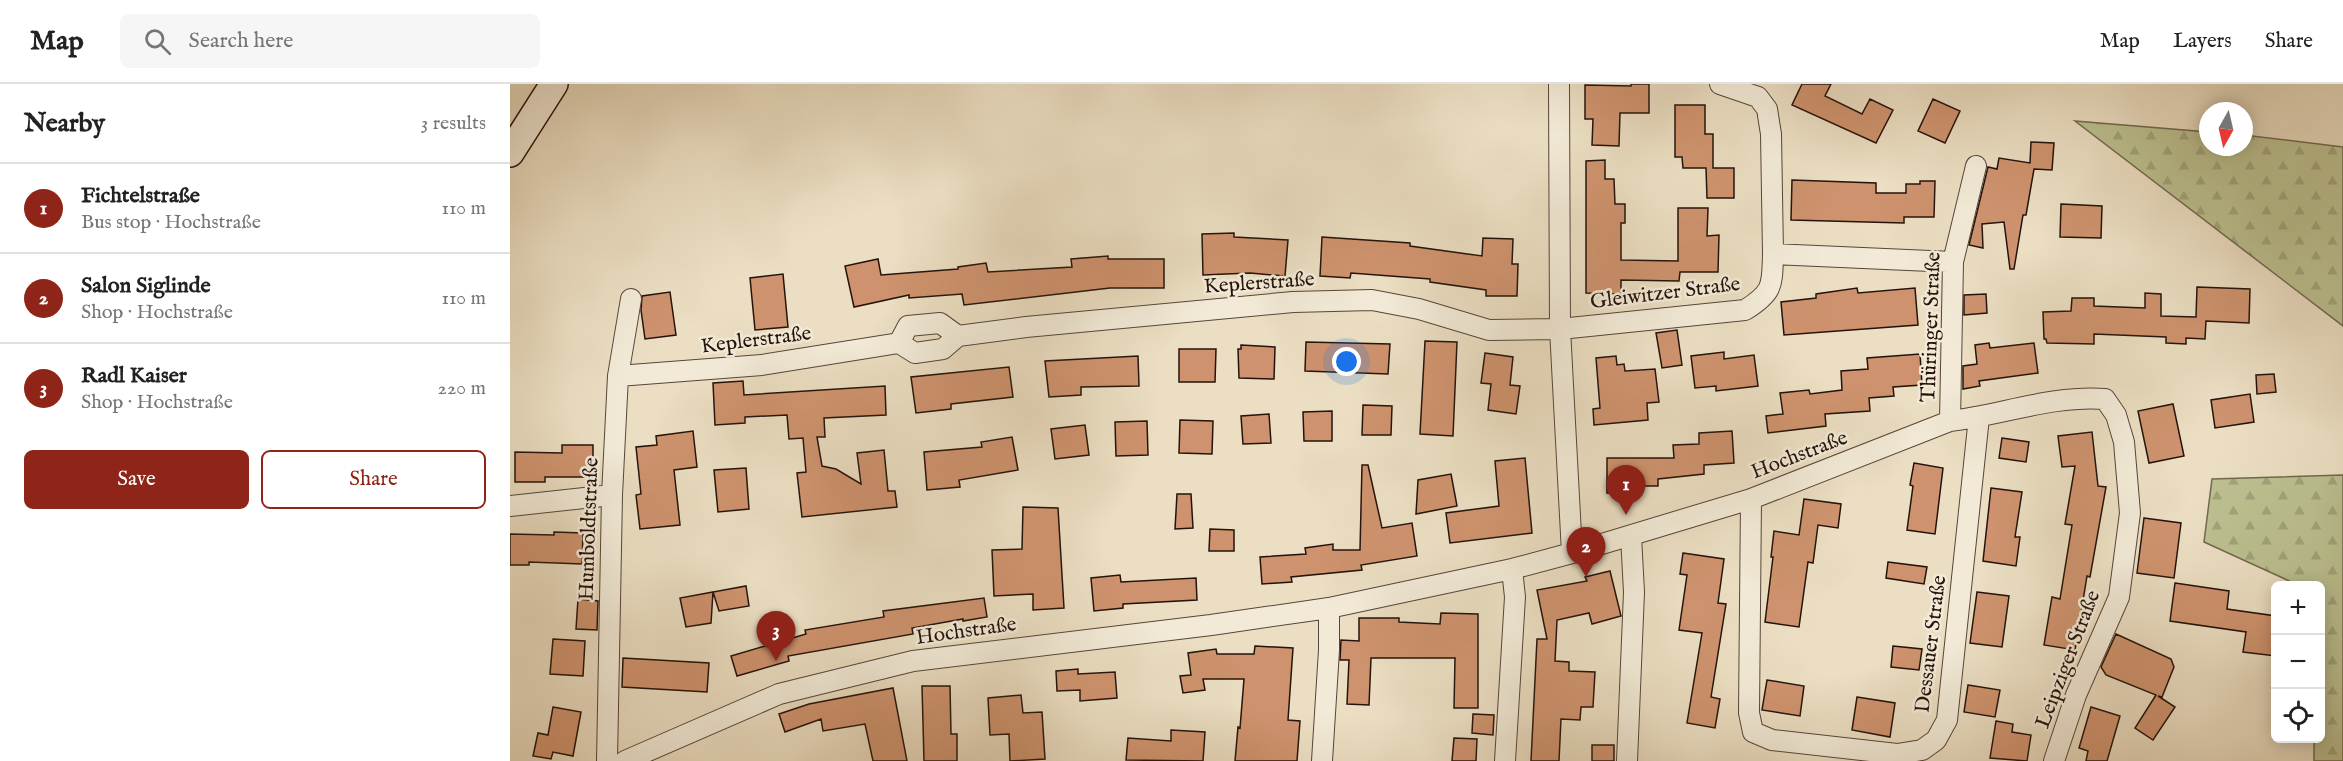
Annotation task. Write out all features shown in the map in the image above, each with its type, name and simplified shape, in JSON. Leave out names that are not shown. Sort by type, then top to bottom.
[{"type":"street","points":[[510,152],[554,84]]},
{"type":"street","points":[[1559,84],[1560,328],[1572,553]]},
{"type":"street","name":"Gleiwitzer Straße","points":[[1560,328],[1745,310],[1764,298],[1772,281],[1773,254],[1771,134],[1767,110],[1758,97],[1720,84]]},
{"type":"street","name":"Thüringer Straße","points":[[1950,421],[1953,262],[1976,166]]},
{"type":"street","points":[[1773,254],[1953,262]]},
{"type":"street","name":"Humboldtstraße","points":[[607,761],[612,495],[618,376],[632,299]]},
{"type":"street","name":"Keplerstraße","points":[[618,376],[762,365],[898,343],[915,353],[943,349],[958,336],[1026,327],[1293,302],[1372,300],[1419,309],[1489,330],[1560,328]]},
{"type":"street","points":[[898,343],[908,326],[940,323],[958,336]]},
{"type":"street","name":"Hochstraße","points":[[625,761],[779,694],[913,661],[1211,625],[1329,608],[1512,569],[1751,499],[1950,421],[2079,397],[2105,399]]},
{"type":"street","name":"Leipziger Straße","points":[[2054,761],[2076,695],[2119,597],[2130,513],[2124,442],[2116,415],[2105,399]]},
{"type":"street","name":"Dessauer Straße","points":[[1751,499],[1749,713],[1753,732],[1772,740],[1897,754],[1922,750],[1936,740],[1947,720],[1979,417]]},
{"type":"street","points":[[510,506],[612,495]]},
{"type":"street","points":[[1627,761],[1634,592],[1631,536]]},
{"type":"street","points":[[1505,761],[1515,597],[1512,569]]},
{"type":"street","points":[[1323,761],[1329,608]]},
{"type":"green space","points":[[2075,121],[2199,131],[2199,156],[2253,156],[2253,136],[2343,147],[2343,326]]},
{"type":"green space","points":[[2343,475],[2343,761],[2314,761],[2314,743],[2325,743],[2325,581],[2289,581],[2204,542],[2212,479]]},
{"type":"building","points":[[1631,84],[1649,84],[1649,113],[1620,113],[1619,146],[1592,145],[1593,119],[1585,119],[1585,85],[1631,86]]},
{"type":"building","points":[[1802,84],[1831,84],[1825,96],[1862,114],[1870,99],[1893,110],[1876,143],[1792,105]]},
{"type":"building","points":[[1933,99],[1960,111],[1945,143],[1918,131]]},
{"type":"building","points":[[1675,105],[1705,105],[1705,134],[1713,134],[1713,168],[1734,168],[1734,198],[1707,198],[1706,168],[1683,168],[1682,157],[1675,157]]},
{"type":"building","points":[[2031,142],[2054,143],[2052,170],[2034,169],[2014,269],[2010,269],[2004,222],[1982,224],[1983,248],[1969,245],[1988,167],[1997,169],[1999,158],[2030,163]]},
{"type":"building","points":[[1605,160],[1605,179],[1614,179],[1615,204],[1625,204],[1625,223],[1621,223],[1621,260],[1678,261],[1678,208],[1708,208],[1707,236],[1719,235],[1718,272],[1680,272],[1679,281],[1621,280],[1621,294],[1586,293],[1586,161]]},
{"type":"building","points":[[1792,180],[1876,183],[1876,193],[1906,193],[1906,184],[1935,181],[1934,217],[1904,217],[1904,223],[1791,220]]},
{"type":"building","points":[[2061,204],[2102,206],[2101,238],[2060,237]]},
{"type":"building","points":[[1234,233],[1234,237],[1288,240],[1285,276],[1250,273],[1203,275],[1202,234]]},
{"type":"building","points":[[1322,237],[1410,243],[1410,246],[1482,256],[1483,238],[1513,239],[1512,264],[1518,264],[1517,296],[1486,296],[1486,290],[1430,282],[1430,279],[1351,273],[1350,278],[1320,276]]},
{"type":"building","points":[[1108,256],[1108,259],[1164,259],[1164,288],[1110,288],[964,305],[962,294],[909,298],[909,295],[854,307],[845,266],[878,259],[881,275],[958,269],[958,267],[986,263],[988,272],[1072,267],[1071,259]]},
{"type":"building","points":[[783,274],[788,327],[755,330],[750,278]]},
{"type":"building","points":[[2197,287],[2250,289],[2249,323],[2206,321],[2205,339],[2186,338],[2186,344],[2166,343],[2166,337],[2094,334],[2094,344],[2047,343],[2044,339],[2043,312],[2071,311],[2072,298],[2094,298],[2094,306],[2145,308],[2145,293],[2161,294],[2161,316],[2196,317]]},
{"type":"building","points":[[1857,288],[1858,293],[1915,288],[1918,325],[1784,335],[1781,302],[1816,298],[1816,294]]},
{"type":"building","points":[[670,292],[676,335],[645,339],[641,310],[642,296]]},
{"type":"building","points":[[1986,294],[1987,313],[1964,315],[1964,295]]},
{"type":"building","points":[[1677,330],[1682,365],[1662,368],[1656,333]]},
{"type":"building","points":[[1425,341],[1457,342],[1453,436],[1420,434]]},
{"type":"building","points":[[1306,342],[1390,344],[1388,374],[1305,371]]},
{"type":"building","points":[[1989,343],[1990,348],[2034,343],[2038,373],[1979,381],[1980,386],[1963,389],[1963,366],[1977,364],[1975,345]]},
{"type":"building","points":[[1241,345],[1275,347],[1274,379],[1239,378],[1238,349],[1241,349]]},
{"type":"building","points":[[1179,349],[1216,349],[1215,382],[1179,382]]},
{"type":"building","points":[[1724,352],[1724,359],[1754,355],[1758,386],[1716,391],[1716,386],[1695,388],[1691,356]]},
{"type":"building","points":[[1485,353],[1513,357],[1510,385],[1520,386],[1516,414],[1488,410],[1491,384],[1481,383]]},
{"type":"building","points":[[1920,354],[1922,385],[1893,387],[1894,396],[1869,398],[1870,411],[1825,414],[1826,426],[1768,433],[1766,416],[1783,414],[1780,393],[1809,390],[1810,394],[1842,390],[1841,371],[1868,369],[1867,358]]},
{"type":"building","points":[[1138,356],[1139,386],[1081,387],[1081,395],[1049,397],[1045,361]]},
{"type":"building","points":[[1616,356],[1617,365],[1624,364],[1625,371],[1655,369],[1659,402],[1647,403],[1648,420],[1594,425],[1593,409],[1600,408],[1596,358]]},
{"type":"building","points":[[1009,367],[1013,397],[951,404],[951,409],[916,413],[911,377]]},
{"type":"building","points":[[2274,374],[2276,392],[2257,394],[2256,375]]},
{"type":"building","points":[[743,381],[744,395],[885,386],[886,415],[824,418],[825,437],[817,437],[822,466],[836,469],[861,484],[857,453],[884,450],[888,491],[895,491],[897,507],[802,517],[797,473],[806,472],[803,438],[789,439],[787,415],[745,417],[745,423],[715,425],[713,383]]},
{"type":"building","points":[[2250,394],[2254,422],[2215,428],[2211,400]]},
{"type":"building","points":[[2173,404],[2184,456],[2149,463],[2138,411]]},
{"type":"building","points":[[1363,405],[1392,406],[1391,435],[1362,435]]},
{"type":"building","points":[[1332,411],[1332,441],[1304,441],[1303,412]]},
{"type":"building","points":[[1269,414],[1271,443],[1243,444],[1241,416]]},
{"type":"building","points":[[1180,420],[1213,421],[1212,454],[1179,453]]},
{"type":"building","points":[[1147,421],[1148,455],[1116,456],[1115,422]]},
{"type":"building","points":[[1085,425],[1089,455],[1055,459],[1051,429]]},
{"type":"building","points":[[693,431],[697,467],[674,470],[680,525],[640,529],[636,495],[641,494],[636,447],[657,445],[656,436]]},
{"type":"building","points":[[1732,431],[1734,463],[1704,465],[1704,474],[1658,479],[1658,486],[1642,486],[1642,493],[1607,493],[1607,458],[1674,458],[1673,445],[1699,444],[1699,433]]},
{"type":"building","points":[[2092,432],[2098,486],[2106,487],[2090,577],[2087,576],[2075,650],[2044,645],[2052,597],[2060,599],[2072,525],[2065,524],[2075,466],[2062,467],[2058,436]]},
{"type":"building","points":[[1012,437],[1018,470],[959,480],[960,487],[927,490],[924,452],[982,447],[981,442]]},
{"type":"building","points":[[2002,438],[2029,442],[2026,462],[1999,458]]},
{"type":"building","points":[[562,445],[593,445],[593,477],[545,477],[545,482],[515,482],[515,452],[562,453]]},
{"type":"building","points":[[1525,458],[1532,533],[1450,543],[1446,513],[1499,506],[1495,461]]},
{"type":"building","points":[[1914,463],[1943,468],[1935,534],[1907,530]]},
{"type":"building","points":[[1362,465],[1368,465],[1382,528],[1412,523],[1417,556],[1361,565],[1362,570],[1291,577],[1292,582],[1262,584],[1260,557],[1306,554],[1305,548],[1333,544],[1333,550],[1360,550]]},
{"type":"building","points":[[746,468],[749,509],[718,512],[714,470]]},
{"type":"building","points":[[1451,474],[1457,506],[1416,514],[1418,480]]},
{"type":"building","points":[[1991,488],[2022,492],[2015,537],[2020,537],[2016,566],[1983,561]]},
{"type":"building","points":[[1177,494],[1191,494],[1193,528],[1175,529]]},
{"type":"building","points":[[1804,499],[1841,504],[1838,528],[1818,525],[1813,563],[1808,562],[1799,627],[1765,622],[1774,531],[1799,535]]},
{"type":"building","points":[[1023,507],[1058,508],[1064,608],[1033,610],[1033,594],[994,596],[992,550],[1022,549]]},
{"type":"building","points":[[2144,518],[2181,523],[2174,578],[2137,573]]},
{"type":"building","points":[[1210,529],[1234,530],[1234,551],[1209,551]]},
{"type":"building","points":[[554,532],[583,533],[582,564],[529,562],[529,565],[510,565],[510,534],[554,535]]},
{"type":"building","points":[[1683,553],[1724,559],[1718,603],[1726,604],[1711,697],[1720,699],[1715,728],[1687,723],[1702,633],[1679,630],[1687,575],[1680,574]]},
{"type":"building","points":[[1888,562],[1927,567],[1924,584],[1886,578]]},
{"type":"building","points":[[1610,571],[1621,616],[1592,624],[1589,613],[1557,620],[1555,661],[1569,662],[1569,671],[1595,672],[1593,707],[1581,707],[1580,720],[1561,719],[1559,761],[1531,761],[1537,639],[1547,639],[1537,590],[1587,581],[1585,577]]},
{"type":"building","points":[[1120,575],[1121,582],[1196,578],[1197,600],[1123,604],[1123,608],[1094,611],[1091,578]]},
{"type":"building","points":[[2175,583],[2229,591],[2227,609],[2271,615],[2271,655],[2243,652],[2246,632],[2170,621]]},
{"type":"building","points":[[746,586],[749,606],[719,611],[713,592]]},
{"type":"building","points":[[713,592],[711,623],[686,627],[680,598]]},
{"type":"building","points":[[1977,592],[2009,596],[2002,647],[1970,643]]},
{"type":"building","points":[[984,598],[987,617],[912,628],[913,634],[788,656],[789,661],[737,676],[731,656],[806,634],[805,630],[884,617],[883,611]]},
{"type":"building","points":[[578,599],[598,601],[597,630],[576,629]]},
{"type":"building","points":[[1441,613],[1478,614],[1478,708],[1454,708],[1455,658],[1371,658],[1369,705],[1347,704],[1349,660],[1340,660],[1341,640],[1359,641],[1359,618],[1399,618],[1399,622],[1440,624]]},
{"type":"building","points":[[2116,634],[2171,659],[2174,667],[2162,697],[2158,696],[2175,707],[2153,740],[2135,728],[2156,695],[2106,675],[2101,667]]},
{"type":"building","points":[[553,639],[585,641],[583,676],[550,674]]},
{"type":"building","points":[[1255,646],[1293,648],[1288,720],[1300,721],[1297,761],[1235,761],[1244,679],[1203,679],[1205,690],[1183,693],[1180,676],[1191,675],[1188,653],[1216,649],[1217,654],[1254,654]]},
{"type":"building","points":[[1893,646],[1922,649],[1919,670],[1891,667]]},
{"type":"building","points":[[623,658],[709,663],[707,692],[622,687]]},
{"type":"building","points":[[1078,669],[1078,674],[1115,672],[1117,698],[1080,701],[1080,690],[1057,691],[1056,671]]},
{"type":"building","points":[[1767,680],[1804,686],[1800,716],[1762,710]]},
{"type":"building","points":[[1968,685],[2000,690],[1995,717],[1964,712]]},
{"type":"building","points":[[922,686],[950,686],[951,734],[957,734],[957,761],[924,761]]},
{"type":"building","points":[[893,688],[907,761],[873,761],[865,724],[823,731],[821,719],[785,732],[779,714],[809,704]]},
{"type":"building","points":[[1021,695],[1023,713],[1042,712],[1045,759],[1010,761],[1009,734],[990,735],[988,698]]},
{"type":"building","points":[[1857,697],[1895,703],[1890,737],[1852,730]]},
{"type":"building","points":[[553,707],[581,712],[573,756],[553,752],[551,759],[533,756],[538,733],[548,735]]},
{"type":"building","points":[[2091,707],[2120,716],[2107,761],[2086,761],[2088,751],[2079,748]]},
{"type":"building","points":[[1473,714],[1494,715],[1493,735],[1472,733]]},
{"type":"building","points":[[1996,721],[2013,724],[2012,732],[2031,735],[2027,761],[1990,758]]},
{"type":"building","points":[[1171,730],[1205,732],[1203,761],[1126,760],[1128,738],[1171,741]]},
{"type":"building","points":[[1454,738],[1477,739],[1476,761],[1452,761]]},
{"type":"building","points":[[1592,745],[1614,745],[1614,761],[1592,761]]},
{"type":"place","name":"Fichtelstraße","points":[[1626,515]]},
{"type":"place","name":"Salon Siglinde","points":[[1586,577]]},
{"type":"place","name":"Radl Kaiser","points":[[776,661]]}]
